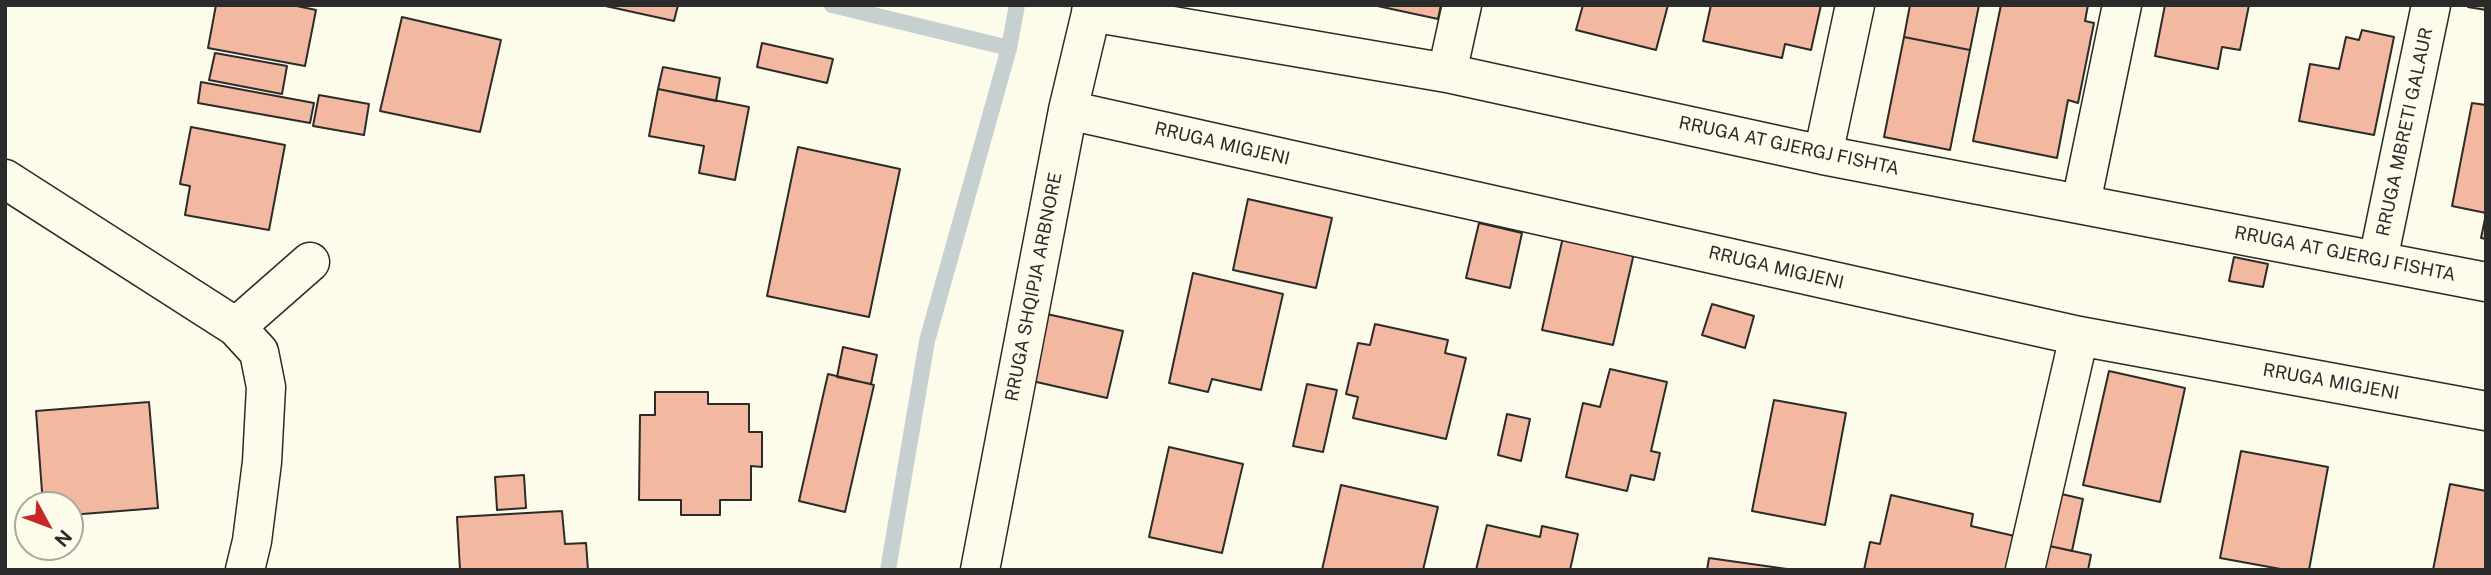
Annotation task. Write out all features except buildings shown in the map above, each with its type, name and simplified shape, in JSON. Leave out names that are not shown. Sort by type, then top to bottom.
[{"type":"street","points":[[1447,73],[1462,5]]},
{"type":"street","points":[[1823,155],[1855,5]]},
{"type":"street","points":[[2081,203],[2122,5]]},
{"type":"street","name":"RRUGA MBRETI GALAUR","points":[[2378,260],[2431,5]]},
{"type":"street","name":"RRUGA AT GJERGJ FISHTA","points":[[1092,8],[1447,73],[1823,155],[2486,282]]},
{"type":"street","name":"RRUGA SHQIPJA ARBNORE","points":[[980,570],[1068,110],[1092,8]]},
{"type":"street","name":"RRUGA MIGJENI","points":[[1068,110],[2079,336],[2486,411]]},
{"type":"street","points":[[5,179],[236,327],[259,352],[266,387],[258,501],[245,570]]},
{"type":"street","points":[[236,327],[310,262]]},
{"type":"street","points":[[2025,570],[2079,336]]},
{"type":"waterway","points":[[832,5],[1009,48]]},
{"type":"waterway","points":[[888,570],[927,341],[1009,48],[1017,5]]}]
